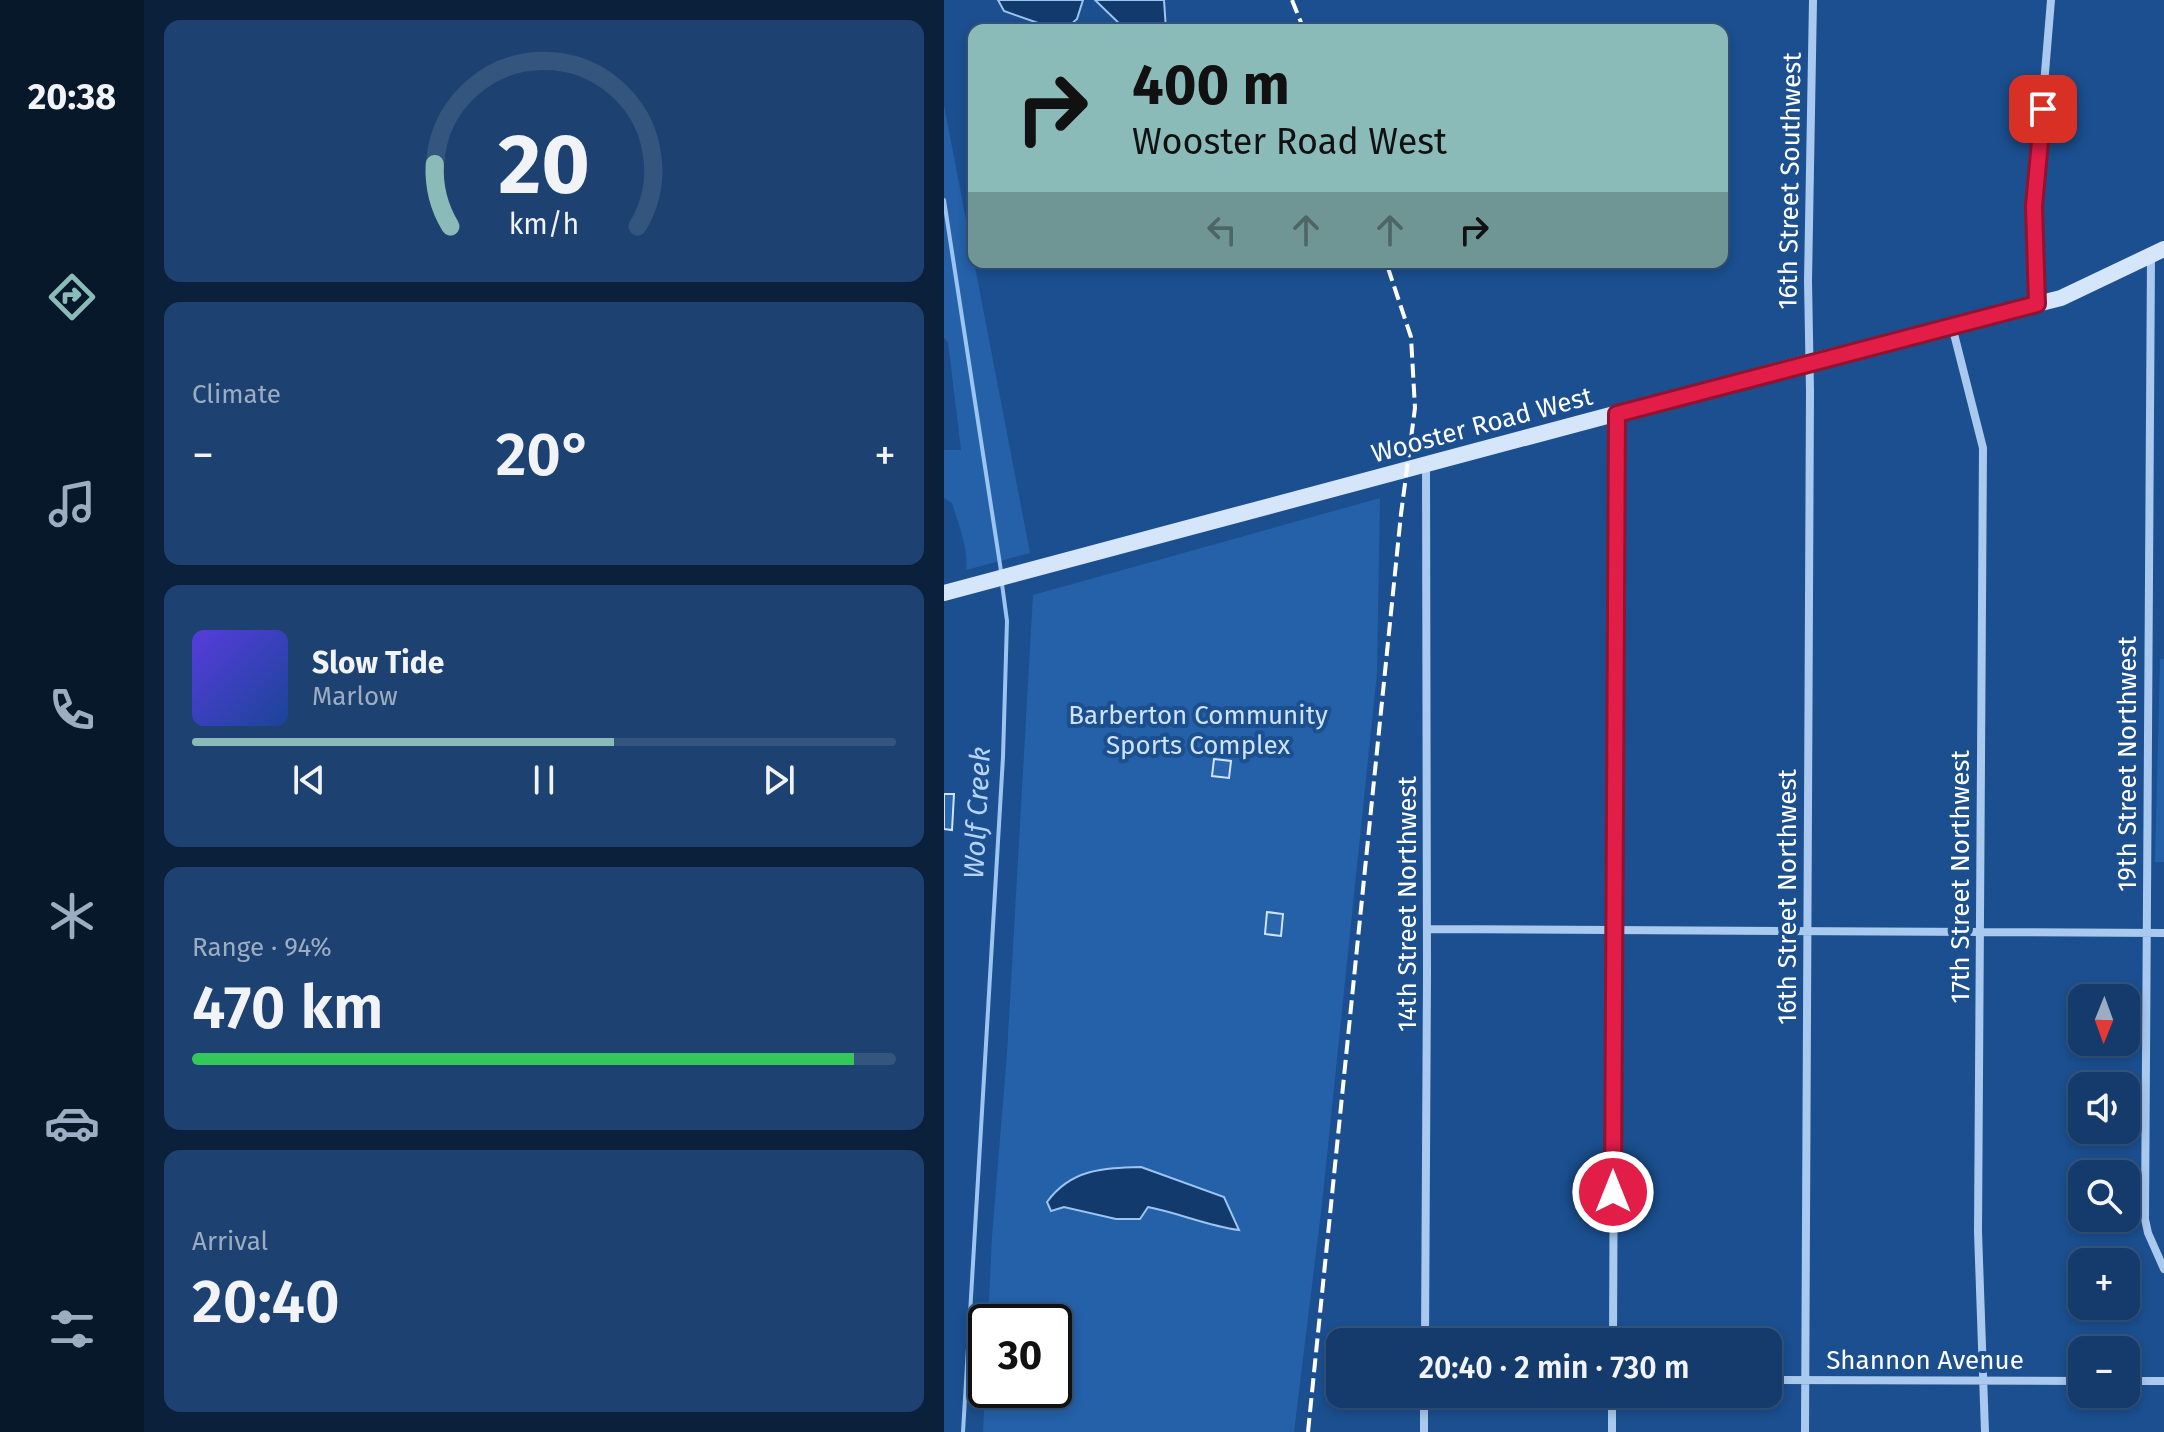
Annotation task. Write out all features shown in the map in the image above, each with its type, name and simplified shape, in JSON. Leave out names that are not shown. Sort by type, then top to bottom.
[{"type":"main road","name":"Wooster Road West","points":[[944,593],[2037,304],[2072,294],[2158,252]]},
{"type":"street","name":"16th Street Southwest","points":[[1809,362],[1809,104],[1813,0]]},
{"type":"street","points":[[2037,304],[2034,206],[2051,0]]},
{"type":"street","name":"19th Street Northwest","points":[[2158,252],[2145,1219],[2164,1269]]},
{"type":"street","name":"17th Street Northwest","points":[[1952,326],[1983,448],[1978,1232],[1985,1432]]},
{"type":"street","name":"16th Street Northwest","points":[[1805,1432],[1809,362]]},
{"type":"street","points":[[1613,1328],[1617,414]]},
{"type":"street","name":"14th Street Northwest","points":[[1425,1328],[1426,465]]},
{"type":"street","points":[[1427,929],[2164,933]]},
{"type":"street","name":"Shannon Avenue","points":[[1782,1380],[2068,1381]]},
{"type":"street","points":[[2140,1381],[2164,1381]]},
{"type":"street","points":[[1424,1408],[1424,1432]]},
{"type":"street","points":[[1612,1408],[1612,1432]]},
{"type":"green space","points":[[944,105],[968,230],[968,268],[975,268],[1030,553],[966,570],[960,528],[952,503],[944,498],[944,450],[961,450],[948,342],[944,338]]},
{"type":"green space","name":"Barberton Community Sports Complex","points":[[1380,498],[1377,673],[1322,1204],[1294,1432],[983,1432],[984,1408],[1072,1408],[1072,1304],[989,1304],[1007,1053],[1033,595]]},
{"type":"green space","points":[[2160,659],[2164,659],[2164,862],[2155,862]]},
{"type":"shaded area","points":[[998,0],[1083,0],[1077,19],[1071,24],[1038,23],[1004,11]]},
{"type":"shaded area","points":[[1095,0],[1164,0],[1166,24],[1120,24]]},
{"type":"shaded area","points":[[1141,1167],[1224,1197],[1239,1230],[1148,1207],[1140,1219],[1116,1219],[1064,1207],[1051,1211],[1047,1202],[1066,1183],[1089,1172]]},
{"type":"building","points":[[1214,759],[1231,761],[1229,778],[1212,776]]},
{"type":"building","points":[[944,794],[954,794],[952,830],[944,829]]},
{"type":"building","points":[[1267,912],[1283,914],[1281,936],[1265,934]]},
{"type":"waterway","name":"Wolf Creek","points":[[944,200],[1001,571]]},
{"type":"waterway","name":"Wolf Creek","points":[[963,1432],[1003,757],[1007,621],[1002,584]]},
{"type":"railway","points":[[1292,0],[1302,24]]},
{"type":"railway","points":[[1308,1432],[1401,514],[1415,408],[1411,337],[1388,268]]},
{"type":"route","points":[[1613,1192],[1617,414],[2037,304],[2034,206],[2043,109]]}]
